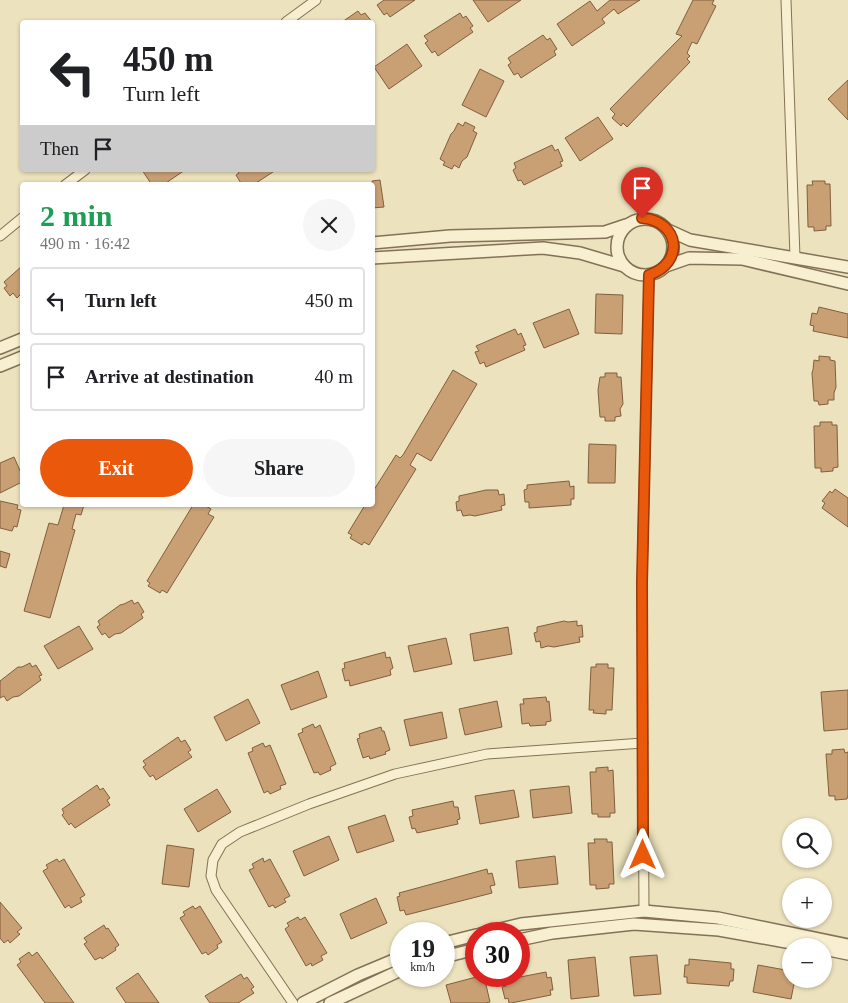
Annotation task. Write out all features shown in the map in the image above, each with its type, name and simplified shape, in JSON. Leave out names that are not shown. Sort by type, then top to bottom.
[{"type":"street","points":[[289,20],[316,0]]},
{"type":"street","points":[[786,0],[794,257]]},
{"type":"street","points":[[69,182],[83,172]]},
{"type":"street","points":[[666,266],[674,248],[668,230],[661,223],[652,219],[642,218],[634,220],[620,232],[617,241],[619,258],[631,272],[639,275],[649,275],[658,272],[666,266],[689,258],[742,259],[848,284]]},
{"type":"street","points":[[0,236],[20,220]]},
{"type":"street","points":[[375,243],[450,236],[605,232],[626,226]]},
{"type":"street","points":[[668,230],[690,240],[848,267]]},
{"type":"street","points":[[375,258],[543,248],[580,253],[624,266]]},
{"type":"street","points":[[644,911],[642,583],[649,275]]},
{"type":"street","points":[[0,348],[20,340]]},
{"type":"street","points":[[0,366],[20,357]]},
{"type":"street","points":[[293,1003],[216,890],[211,876],[214,860],[222,844],[240,832],[274,817],[395,774],[487,754],[643,743]]},
{"type":"street","points":[[530,923],[644,911],[718,918],[848,945]]},
{"type":"street","points":[[530,938],[552,933],[634,924],[719,930],[782,941]]},
{"type":"street","points":[[832,951],[848,954]]},
{"type":"street","points":[[303,1003],[358,975],[390,962]]},
{"type":"street","points":[[330,1003],[390,975]]},
{"type":"building","points":[[384,0],[415,0],[390,17],[387,13],[384,15],[377,5]]},
{"type":"building","points":[[473,0],[521,0],[488,22]]},
{"type":"building","points":[[610,0],[640,0],[618,14],[614,9],[602,19],[605,23],[572,46],[557,24],[590,1],[597,11]]},
{"type":"building","points":[[693,0],[714,0],[712,4],[716,6],[697,44],[692,42],[687,53],[690,56],[687,59],[690,62],[627,127],[623,123],[621,126],[612,118],[615,114],[610,109],[682,36],[676,34]]},
{"type":"building","points":[[358,11],[361,15],[365,13],[370,20],[345,20]]},
{"type":"building","points":[[460,13],[463,18],[466,16],[473,26],[470,28],[473,32],[438,56],[435,51],[432,53],[425,43],[428,41],[424,36]]},
{"type":"building","points":[[543,35],[547,40],[550,38],[557,49],[554,51],[556,55],[521,78],[518,73],[514,75],[508,65],[511,63],[508,58]]},
{"type":"building","points":[[407,44],[422,66],[389,89],[375,66]]},
{"type":"building","points":[[480,69],[504,81],[486,117],[462,105]]},
{"type":"building","points":[[848,80],[848,120],[828,99]]},
{"type":"building","points":[[598,117],[613,139],[580,161],[565,138]]},
{"type":"building","points":[[465,122],[475,127],[473,131],[477,133],[467,157],[462,161],[459,168],[454,165],[452,169],[443,165],[445,162],[440,159],[458,123],[463,126]]},
{"type":"building","points":[[552,145],[555,151],[558,149],[563,161],[560,162],[562,166],[524,185],[521,180],[518,181],[513,170],[516,168],[514,163]]},
{"type":"building","points":[[143,172],[182,172],[167,182],[150,182]]},
{"type":"building","points":[[273,172],[258,182],[240,182],[236,175],[239,173]]},
{"type":"building","points":[[380,180],[384,207],[375,208],[375,182],[372,181]]},
{"type":"building","points":[[812,181],[825,181],[825,184],[830,184],[831,226],[826,226],[826,230],[814,231],[814,227],[808,227],[807,185],[813,185]]},
{"type":"building","points":[[20,268],[20,295],[17,298],[13,293],[10,296],[4,288],[7,286],[4,282]]},
{"type":"building","points":[[596,294],[623,295],[622,334],[595,333]]},
{"type":"building","points":[[819,307],[848,314],[848,338],[813,331],[814,326],[810,325],[812,313],[817,314]]},
{"type":"building","points":[[569,309],[579,334],[544,348],[533,323]]},
{"type":"building","points":[[515,329],[518,335],[521,333],[526,345],[523,346],[525,350],[486,367],[484,362],[480,364],[475,352],[479,351],[476,346]]},
{"type":"building","points":[[819,356],[830,357],[830,360],[835,361],[836,387],[834,400],[828,400],[828,404],[819,405],[818,401],[814,401],[812,373],[814,360],[819,361]]},
{"type":"building","points":[[453,370],[477,384],[431,461],[417,453],[410,465],[416,469],[369,545],[364,542],[362,545],[350,538],[352,535],[348,533],[364,507],[375,507],[375,488],[396,455],[400,458]]},
{"type":"building","points":[[605,373],[617,373],[617,377],[621,377],[623,404],[620,409],[621,416],[615,417],[615,421],[605,421],[605,417],[600,417],[598,390],[600,377],[605,377]]},
{"type":"building","points":[[820,422],[832,422],[832,425],[837,425],[838,467],[833,468],[833,471],[821,472],[821,468],[815,468],[814,426],[820,426]]},
{"type":"building","points":[[589,444],[616,445],[615,483],[588,483]]},
{"type":"building","points":[[14,457],[20,470],[20,483],[0,493],[0,463]]},
{"type":"building","points":[[569,481],[570,487],[574,486],[574,499],[571,499],[571,505],[529,508],[529,502],[525,502],[524,490],[527,489],[527,485]]},
{"type":"building","points":[[835,489],[848,498],[848,527],[822,508],[825,503],[822,501],[830,491],[832,493]]},
{"type":"building","points":[[486,490],[498,490],[499,495],[504,494],[505,505],[501,506],[502,510],[475,516],[463,516],[461,510],[457,511],[456,502],[459,501],[459,496]]},
{"type":"building","points":[[0,501],[18,505],[17,509],[21,510],[17,527],[14,526],[12,531],[0,528]]},
{"type":"building","points":[[63,507],[83,507],[81,515],[76,514],[72,529],[75,530],[50,618],[24,611],[49,523],[58,525]]},
{"type":"building","points":[[192,507],[208,507],[211,509],[208,514],[214,517],[167,593],[162,590],[160,593],[148,586],[150,583],[147,581]]},
{"type":"building","points":[[0,551],[10,554],[6,568],[0,566]]},
{"type":"building","points":[[132,600],[134,604],[138,602],[144,612],[141,614],[143,618],[121,633],[109,638],[105,633],[102,635],[97,627],[100,625],[98,621],[120,605]]},
{"type":"building","points":[[564,621],[577,621],[577,626],[582,625],[583,637],[579,637],[580,642],[541,648],[540,641],[536,642],[534,633],[537,632],[537,627]]},
{"type":"building","points":[[79,626],[93,649],[58,669],[44,646]]},
{"type":"building","points":[[508,627],[512,654],[474,661],[470,634]]},
{"type":"building","points":[[446,638],[452,664],[414,672],[408,646]]},
{"type":"building","points":[[385,652],[386,658],[390,657],[393,668],[390,670],[391,675],[350,686],[349,680],[345,681],[342,669],[345,668],[344,663]]},
{"type":"building","points":[[30,663],[32,667],[36,665],[42,675],[39,676],[41,680],[19,696],[7,701],[4,696],[0,698],[0,681],[18,667]]},
{"type":"building","points":[[596,664],[608,664],[608,668],[614,668],[612,710],[606,710],[606,714],[593,713],[594,710],[589,710],[591,667],[596,667]]},
{"type":"building","points":[[318,671],[327,697],[291,710],[281,685]]},
{"type":"building","points":[[848,690],[848,729],[824,731],[821,692]]},
{"type":"building","points":[[546,697],[547,702],[549,701],[551,721],[546,722],[546,725],[530,726],[529,723],[522,724],[520,704],[524,704],[523,699]]},
{"type":"building","points":[[248,699],[260,723],[226,741],[214,717]]},
{"type":"building","points":[[497,701],[502,727],[465,735],[459,709]]},
{"type":"building","points":[[442,712],[447,738],[410,746],[404,720]]},
{"type":"building","points":[[313,724],[315,728],[320,725],[336,764],[330,767],[331,770],[320,775],[318,772],[314,773],[298,734],[303,732],[302,729]]},
{"type":"building","points":[[381,727],[390,750],[385,752],[386,754],[370,759],[369,756],[363,758],[357,739],[360,738],[359,734]]},
{"type":"building","points":[[178,737],[181,742],[185,740],[191,750],[188,752],[192,757],[156,780],[153,775],[150,777],[143,767],[146,765],[143,761]]},
{"type":"building","points":[[263,743],[265,747],[270,745],[286,784],[280,786],[281,789],[270,794],[268,791],[264,793],[248,753],[253,751],[252,748]]},
{"type":"building","points":[[844,749],[845,753],[848,752],[848,795],[847,799],[835,800],[835,796],[829,796],[826,754],[832,754],[832,750]]},
{"type":"building","points":[[608,767],[608,771],[613,770],[615,813],[610,813],[610,817],[598,817],[598,814],[592,814],[590,772],[596,772],[596,768]]},
{"type":"building","points":[[97,785],[100,790],[103,788],[110,798],[107,800],[110,805],[75,828],[71,823],[69,825],[62,815],[64,813],[62,809]]},
{"type":"building","points":[[569,786],[572,813],[533,818],[530,790]]},
{"type":"building","points":[[217,789],[231,812],[198,832],[184,809]]},
{"type":"building","points":[[514,790],[519,817],[480,824],[475,796]]},
{"type":"building","points":[[453,801],[454,807],[458,807],[460,819],[457,820],[458,824],[417,833],[415,828],[412,829],[409,817],[413,816],[412,810]]},
{"type":"building","points":[[385,815],[394,841],[357,853],[348,827]]},
{"type":"building","points":[[329,836],[339,860],[304,876],[293,851]]},
{"type":"building","points":[[594,839],[607,839],[607,842],[612,842],[614,884],[609,884],[609,888],[596,889],[596,885],[590,885],[588,843],[595,843]]},
{"type":"building","points":[[167,845],[194,849],[189,887],[162,884]]},
{"type":"building","points":[[555,856],[558,884],[519,888],[516,861]]},
{"type":"building","points":[[263,858],[264,862],[270,859],[290,896],[284,899],[286,902],[275,908],[273,905],[269,907],[249,870],[254,868],[252,864]]},
{"type":"building","points":[[57,859],[59,862],[64,859],[85,895],[80,898],[82,902],[71,908],[69,905],[65,908],[43,871],[48,868],[46,865]]},
{"type":"building","points":[[487,869],[488,874],[492,873],[495,885],[490,886],[492,893],[406,915],[404,910],[400,911],[397,897],[400,896],[399,893]]},
{"type":"building","points":[[376,898],[387,923],[351,939],[340,914]]},
{"type":"building","points":[[0,902],[22,928],[17,932],[20,934],[10,943],[8,940],[4,943],[0,938]]},
{"type":"building","points":[[193,906],[195,909],[200,906],[222,942],[217,945],[218,948],[208,955],[206,952],[202,954],[180,918],[185,915],[183,912]]},
{"type":"building","points":[[298,917],[300,920],[305,917],[327,953],[321,956],[323,960],[312,966],[311,963],[306,966],[285,929],[289,926],[287,923]]},
{"type":"building","points":[[104,925],[119,945],[115,948],[116,950],[102,959],[101,957],[95,960],[84,944],[87,942],[84,938]]},
{"type":"building","points":[[29,952],[32,956],[37,952],[74,1003],[45,1003],[17,965],[21,962],[19,959]]},
{"type":"building","points":[[657,955],[661,994],[634,996],[630,957]]},
{"type":"building","points":[[595,957],[599,996],[571,999],[568,960]]},
{"type":"building","points":[[689,959],[731,963],[731,969],[734,969],[733,981],[730,981],[729,986],[687,983],[687,977],[684,977],[685,965],[689,965]]},
{"type":"building","points":[[758,965],[782,969],[782,988],[793,988],[791,999],[753,992]]},
{"type":"building","points":[[546,972],[547,978],[551,977],[553,990],[550,990],[551,995],[509,1003],[508,998],[505,999],[502,987],[530,987],[530,975]]},
{"type":"building","points":[[138,973],[159,1003],[126,1003],[116,988]]},
{"type":"building","points":[[241,974],[244,979],[247,977],[254,987],[251,989],[254,993],[238,1003],[210,1003],[205,996]]},
{"type":"building","points":[[465,980],[465,987],[487,987],[490,1002],[451,1003],[447,987],[455,987],[455,983]]},
{"type":"route","points":[[642,218],[652,219],[661,223],[668,230],[674,248],[666,266],[658,272],[649,275],[642,583],[643,855]]}]
